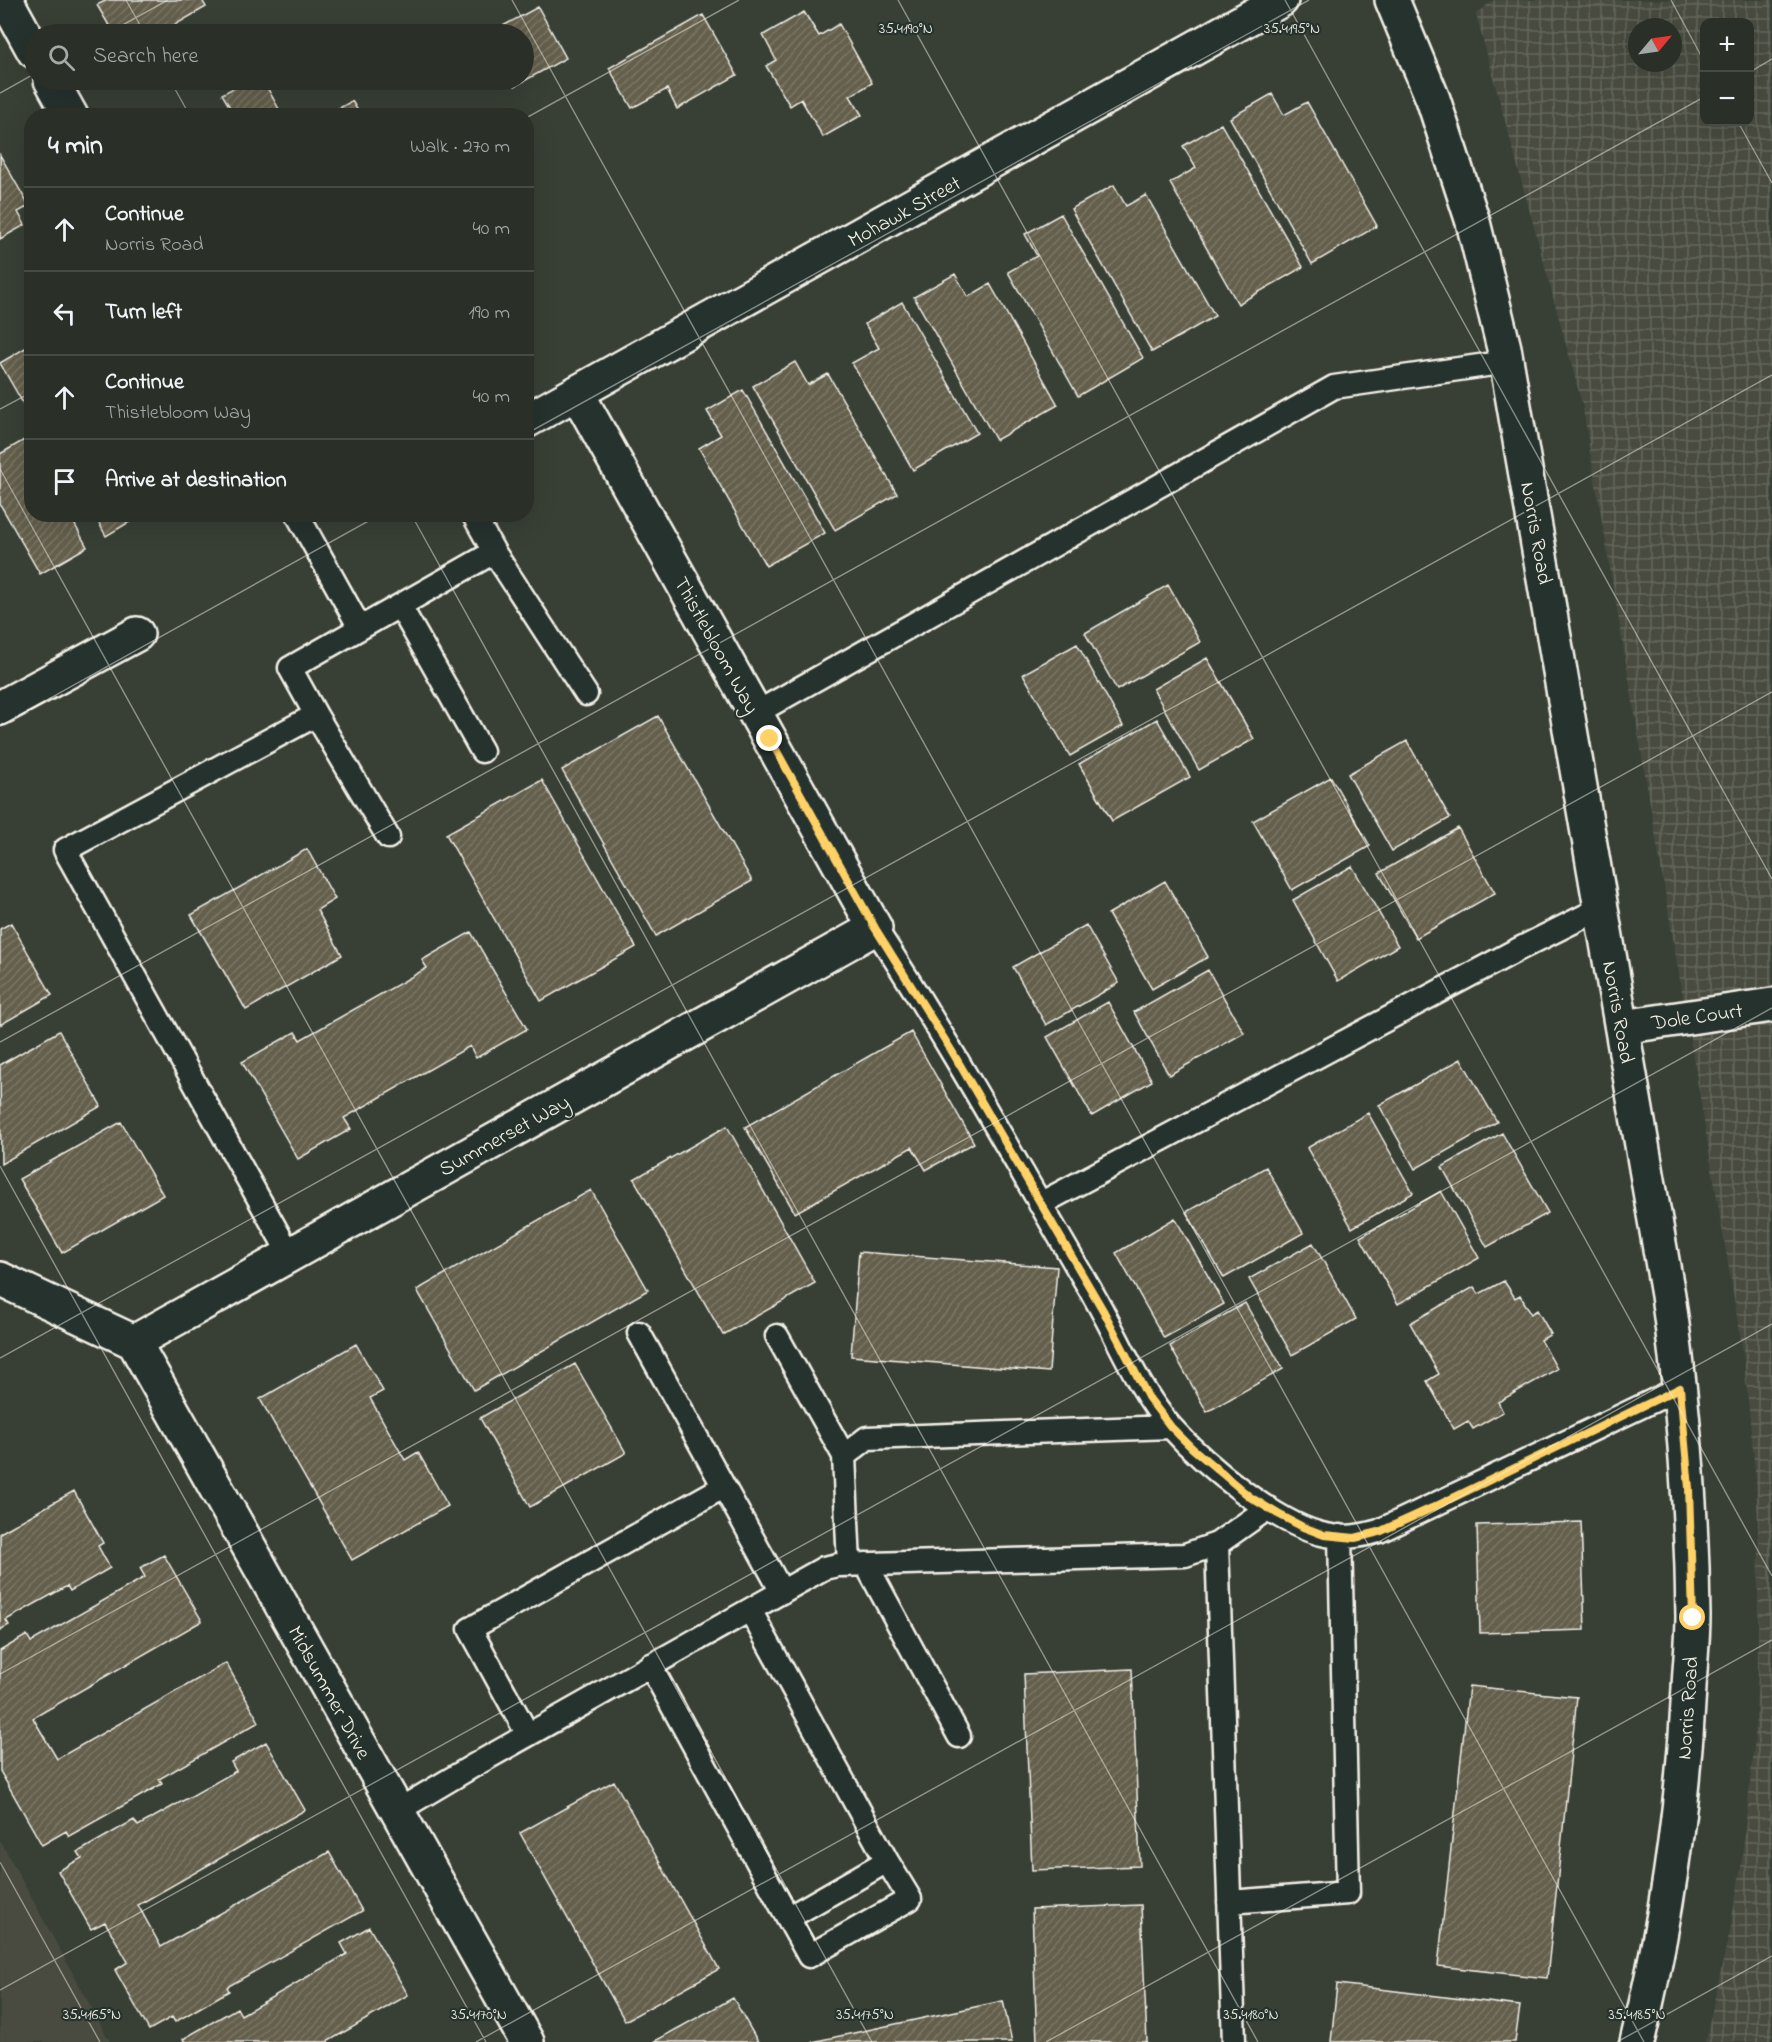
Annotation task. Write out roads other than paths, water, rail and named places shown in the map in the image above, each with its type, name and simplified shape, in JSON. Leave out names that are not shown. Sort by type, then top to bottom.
[{"type":"street","points":[[6,0],[24,33]]},
{"type":"street","name":"Mohawk Street","points":[[534,417],[1281,0]]},
{"type":"street","name":"Norris Road","points":[[1392,0],[1433,99],[1473,222],[1507,362],[1668,1295],[1680,1388],[1689,1488],[1693,1618],[1686,1747],[1671,1876],[1637,2042]]},
{"type":"street","points":[[57,90],[67,108]]},
{"type":"street","name":"Thistlebloom Way","points":[[577,393],[875,928]]},
{"type":"street","points":[[0,708],[137,634]]},
{"type":"street","name":"Summerset Way","points":[[134,1342],[875,928]]},
{"type":"street","name":"Dole Court","points":[[1622,1027],[1772,1005]]},
{"type":"street","points":[[0,1279],[134,1342]]},
{"type":"street","name":"Midsummer Drive","points":[[134,1342],[527,2042]]},
{"type":"lane","points":[[756,713],[1334,387],[1507,362]]},
{"type":"lane","points":[[301,522],[360,628]]},
{"type":"lane","points":[[477,522],[494,552],[586,694]]},
{"type":"lane","points":[[388,837],[290,668],[494,552]]},
{"type":"lane","points":[[400,606],[482,751]]},
{"type":"lane","points":[[290,1255],[65,850],[316,715]]},
{"type":"lane","points":[[1040,1204],[1515,951],[1601,908]]},
{"type":"lane","points":[[875,928],[908,978],[1104,1312],[1148,1397],[1171,1427],[1215,1469],[1250,1497],[1268,1508],[1324,1535],[1355,1538],[1379,1532],[1680,1388]]},
{"type":"lane","points":[[639,1333],[782,1592]]},
{"type":"lane","points":[[777,1336],[844,1456],[857,1564],[959,1736]]},
{"type":"lane","points":[[844,1456],[867,1438],[1171,1427]]},
{"type":"lane","points":[[528,1735],[470,1629],[723,1487]]},
{"type":"lane","points":[[397,1811],[824,1568],[857,1564],[1185,1555],[1217,1544],[1268,1508]]},
{"type":"lane","points":[[1229,1902],[1348,1893],[1340,1536]]},
{"type":"lane","points":[[1217,1544],[1234,2042]]},
{"type":"lane","points":[[650,1665],[809,1956],[910,1899],[750,1610]]},
{"type":"lane","points":[[788,1918],[887,1861]]}]
